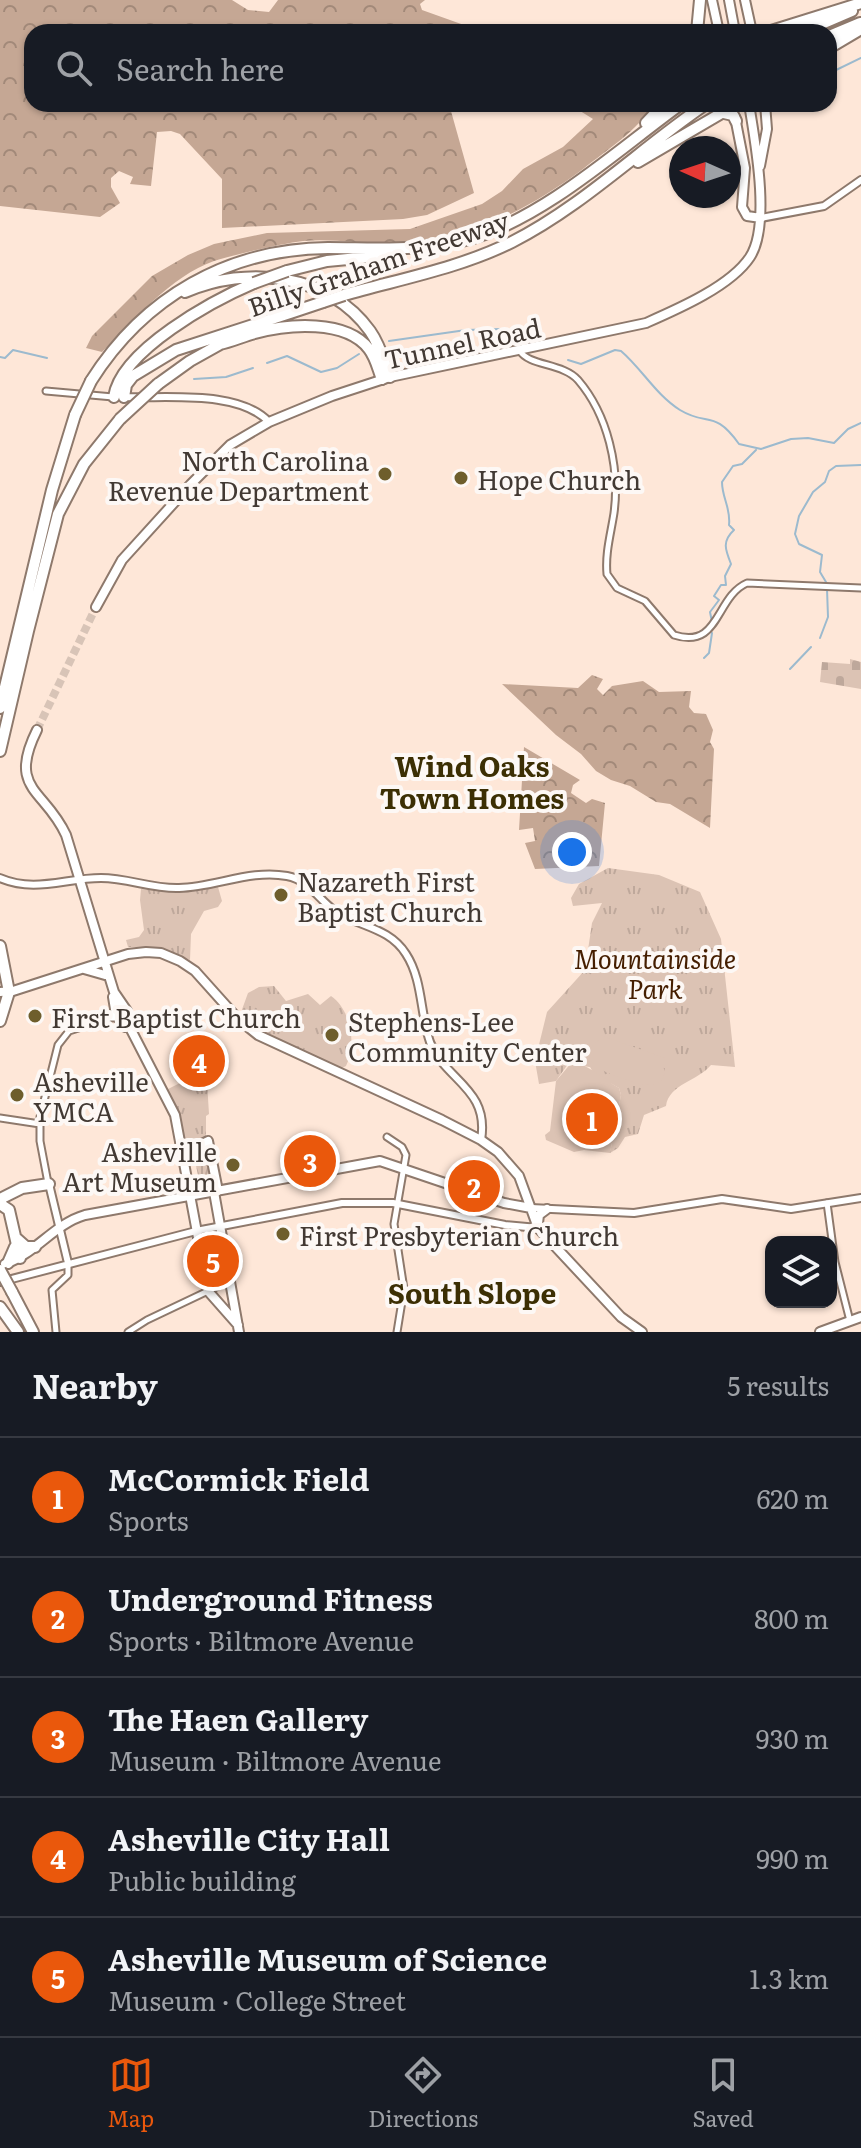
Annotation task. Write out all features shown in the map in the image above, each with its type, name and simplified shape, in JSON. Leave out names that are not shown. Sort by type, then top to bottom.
[{"type":"highway","points":[[698,24],[700,0]]},
{"type":"highway","points":[[788,24],[861,5]]},
{"type":"highway","points":[[820,24],[861,5]]},
{"type":"highway","points":[[837,33],[861,23]]},
{"type":"highway","points":[[837,43],[861,29]]},
{"type":"highway","points":[[625,146],[657,112]]},
{"type":"highway","name":"Billy Graham Freeway","points":[[0,708],[52,490],[75,415],[107,356],[141,320],[168,297],[195,280],[249,257],[300,249],[406,248],[450,244],[491,232],[527,214],[670,112]]},
{"type":"highway","name":"Billy Graham Freeway","points":[[0,751],[43,570],[62,505],[84,464],[120,419],[158,384],[237,334],[344,295],[495,250],[556,216],[695,112]]},
{"type":"highway","points":[[615,173],[723,112]]},
{"type":"highway","points":[[733,112],[736,121]]},
{"type":"highway","points":[[119,397],[116,389],[127,371],[157,341],[202,309],[254,283],[287,271],[347,259],[428,252],[450,244]]},
{"type":"highway","points":[[141,320],[172,299],[206,283],[244,276],[278,278],[319,290],[349,309],[372,333],[386,378]]},
{"type":"highway","points":[[119,397],[133,376],[168,354],[293,312]]},
{"type":"highway","points":[[219,344],[275,328],[312,327],[337,331],[353,336],[370,350],[386,378]]},
{"type":"highway","points":[[0,946],[5,992],[0,1021]]},
{"type":"highway","points":[[17,1248],[9,1210],[0,1204],[22,1188],[49,1184]]},
{"type":"highway","points":[[12,1296],[3,1266],[17,1248],[35,1247]]},
{"type":"highway","points":[[0,1281],[33,1332]]},
{"type":"highway","points":[[0,1307],[18,1332]]},
{"type":"main road","points":[[712,0],[717,24]]},
{"type":"main road","points":[[729,0],[734,24]]},
{"type":"main road","points":[[745,0],[750,24]]},
{"type":"main road","name":"Tunnel Road","points":[[96,607],[122,560],[191,484],[230,445],[269,422],[386,378],[646,323],[679,308],[729,278],[748,260],[756,246],[761,218],[750,112]]},
{"type":"main road","points":[[757,175],[767,129],[766,112]]},
{"type":"main road","points":[[736,121],[745,168],[742,207],[747,216],[761,218],[824,206],[861,180]]},
{"type":"main road","points":[[119,397],[235,402],[255,410],[269,422]]},
{"type":"main road","points":[[37,730],[25,760],[28,780],[34,793],[63,828],[114,992],[118,1014]]},
{"type":"main road","points":[[0,878],[32,886],[115,879],[151,887],[181,888],[261,874],[288,876],[306,883],[341,914],[385,933],[399,945],[410,961],[433,1048],[475,1099],[482,1122],[481,1140]]},
{"type":"main road","points":[[5,992],[146,952],[161,953],[180,961],[195,971],[238,1019],[258,1035],[481,1140],[513,1166],[538,1228],[621,1317],[642,1332]]},
{"type":"main road","points":[[105,962],[105,975],[118,1014],[175,1115],[208,1291],[238,1328]]},
{"type":"main road","points":[[84,969],[105,975]]},
{"type":"main road","points":[[181,1154],[208,1141],[238,1328]]},
{"type":"main road","points":[[17,1248],[35,1247],[71,1219],[85,1215],[375,1162],[531,1208],[634,1213],[717,1199],[784,1209],[861,1198]]},
{"type":"main road","points":[[49,1184],[68,1263]]},
{"type":"main road","points":[[513,1205],[523,1199],[523,1185]]},
{"type":"main road","points":[[0,1281],[196,1231],[342,1203],[396,1204],[505,1225],[538,1228]]},
{"type":"main road","points":[[538,1228],[539,1215],[547,1209]]},
{"type":"main road","points":[[820,1332],[861,1317]]},
{"type":"street","points":[[520,351],[524,357],[567,371],[593,403],[614,462],[616,495],[607,574],[617,588],[645,601],[674,635],[692,637],[708,632],[732,593],[747,583],[861,588]]},
{"type":"street","points":[[46,391],[119,397]]},
{"type":"street","points":[[49,1184],[40,1145],[40,1123],[58,1045],[69,1031],[118,1014]]},
{"type":"street","points":[[0,1118],[40,1123]]},
{"type":"street","points":[[387,1137],[404,1151],[406,1159],[394,1224],[404,1289],[397,1332]]},
{"type":"street","points":[[827,1203],[835,1262],[850,1321]]},
{"type":"street","points":[[56,1332],[51,1292],[68,1275],[68,1263]]},
{"type":"street","points":[[128,1332],[229,1281]]},
{"type":"green space","points":[[0,0],[232,0],[248,10],[269,12],[278,0],[425,0],[420,4],[422,10],[461,24],[24,24],[24,112],[451,112],[474,193],[427,215],[403,219],[222,228],[222,179],[180,134],[171,131],[157,132],[151,186],[130,184],[133,177],[119,171],[111,178],[111,187],[120,203],[100,217],[0,206]]},
{"type":"green space","points":[[582,112],[648,112],[631,131],[583,169],[542,197],[500,219],[431,240],[393,244],[303,241],[214,261],[168,288],[102,352],[86,348],[92,336],[152,276],[188,255],[214,244],[267,233],[410,229],[482,204],[502,191],[523,169],[563,147],[593,119]]},
{"type":"green space","points":[[850,659],[861,662],[861,689],[820,682],[822,662],[850,664]]},
{"type":"green space","points":[[592,675],[603,679],[597,689],[603,695],[612,686],[643,681],[659,692],[691,691],[689,707],[694,713],[706,714],[713,730],[710,742],[714,749],[710,828],[670,804],[656,802],[596,771],[502,684],[578,688]]},
{"type":"green space","points":[[524,747],[580,780],[573,785],[571,793],[586,803],[592,799],[605,803],[599,866],[535,869],[525,843],[535,841],[533,828],[519,830]]},
{"type":"green space","name":"Mountainside Park","points":[[608,868],[659,875],[700,892],[721,939],[735,1067],[711,1065],[672,1093],[666,1106],[644,1115],[638,1134],[625,1137],[618,1148],[610,1153],[621,1095],[619,1088],[594,1074],[590,1067],[568,1064],[556,1081],[539,1084],[535,1061],[547,1012],[585,970],[592,923],[602,903],[573,906],[571,898],[579,884]]},
{"type":"green space","points":[[218,887],[222,901],[218,907],[204,911],[191,934],[190,960],[158,947],[128,947],[126,940],[139,937],[144,930],[141,889],[176,892]]},
{"type":"green space","points":[[274,986],[286,1001],[308,994],[320,1005],[331,996],[338,1002],[350,1028],[351,1048],[346,1066],[342,1068],[257,1029],[240,1015],[248,993],[259,987]]},
{"type":"green space","points":[[600,1035],[665,1058],[662,1061],[663,1080],[651,1085],[643,1084],[598,1067],[589,1057],[589,1052]]},
{"type":"green space","points":[[572,1062],[591,1069],[619,1088],[621,1095],[610,1153],[574,1152],[546,1140],[545,1135],[550,1131],[556,1081]]},
{"type":"green space","points":[[201,1078],[207,1082],[209,1114],[206,1116],[206,1145],[216,1188],[201,1190],[192,1146],[183,1150],[164,1091],[186,1080]]},
{"type":"waterway","points":[[837,70],[861,58]]},
{"type":"waterway","points":[[389,341],[466,330],[501,329],[510,335]]},
{"type":"waterway","points":[[523,344],[543,340]]},
{"type":"waterway","points":[[0,357],[5,358],[13,350],[47,358]]},
{"type":"waterway","points":[[568,360],[581,364],[615,350],[621,351],[680,410],[717,422],[739,444],[761,449],[791,439],[808,438],[834,443],[848,429],[861,423]]},
{"type":"waterway","points":[[267,363],[287,356],[321,372],[337,368],[359,354]]},
{"type":"waterway","points":[[194,379],[226,377],[253,368]]},
{"type":"waterway","points":[[712,622],[710,612],[719,600],[714,596],[721,585],[726,585],[725,576],[731,564],[726,542],[734,530],[729,525],[722,482],[733,466],[742,464],[756,450]]},
{"type":"waterway","points":[[826,582],[820,572],[822,555],[799,544],[795,534],[799,516],[813,492],[825,482],[829,471],[836,466],[861,465]]},
{"type":"waterway","points":[[820,638],[828,617],[827,589]]},
{"type":"waterway","points":[[704,658],[709,653],[712,633]]},
{"type":"waterway","points":[[790,669],[811,647]]},
{"type":"tunnel","points":[[37,730],[96,607]]},
{"type":"place","name":"North Carolina Revenue Department","points":[[385,474]]},
{"type":"place","name":"Hope Church","points":[[461,478]]},
{"type":"place","name":"Nazareth First Baptist Church","points":[[281,895]]},
{"type":"place","name":"First Baptist Church","points":[[35,1016]]},
{"type":"place","name":"Stephens-Lee Community Center","points":[[332,1035]]},
{"type":"place","name":"Asheville City Hall","points":[[199,1061]]},
{"type":"place","name":"Asheville YMCA","points":[[17,1095]]},
{"type":"place","name":"McCormick Field","points":[[592,1119]]},
{"type":"place","name":"The Haen Gallery","points":[[310,1161]]},
{"type":"place","name":"Asheville Art Museum","points":[[233,1165]]},
{"type":"place","name":"Underground Fitness","points":[[474,1186]]},
{"type":"place","name":"First Presbyterian Church","points":[[283,1234]]},
{"type":"place","name":"Asheville Museum of Science","points":[[213,1261]]},
{"type":"district","name":"Wind Oaks Town Homes","points":[[472,781]]},
{"type":"district","name":"South Slope","points":[[472,1292]]}]
